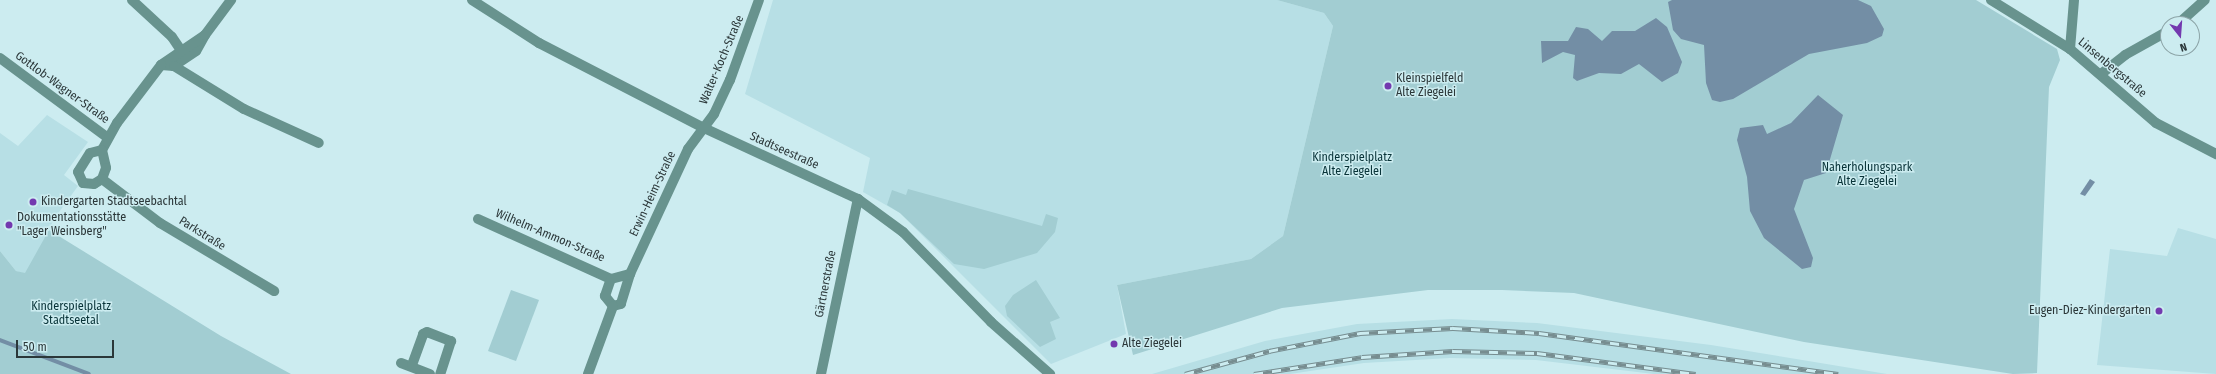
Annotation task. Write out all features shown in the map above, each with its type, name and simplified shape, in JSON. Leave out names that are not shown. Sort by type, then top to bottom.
[{"type":"street","points":[[132,0],[172,37],[180,49]]},
{"type":"street","points":[[174,66],[196,51],[205,35],[231,0]]},
{"type":"street","name":"Stadtseestraße","points":[[472,0],[538,44],[704,128],[858,199],[903,232],[991,322],[1050,374]]},
{"type":"street","name":"Walter-Koch-Straße","points":[[704,128],[730,80],[759,0]]},
{"type":"street","name":"Linsenbergstraße","points":[[1991,0],[2070,49],[2102,74],[2156,123],[2216,154]]},
{"type":"street","points":[[2070,49],[2074,0]]},
{"type":"street","points":[[2187,16],[2205,0]]},
{"type":"street","points":[[102,150],[90,153],[78,172],[82,183],[94,184],[102,179],[106,168],[102,150],[108,138],[161,65],[180,49],[205,35]]},
{"type":"street","points":[[2102,74],[2124,55],[2160,35]]},
{"type":"street","name":"Gottlob-Wagner-Straße","points":[[0,58],[108,138]]},
{"type":"street","points":[[161,65],[174,66],[244,109],[319,143]]},
{"type":"street","name":"Erwin-Heim-Straße","points":[[588,374],[613,306],[621,304],[630,274],[688,149],[704,128]]},
{"type":"street","name":"Parkstraße","points":[[102,179],[160,223],[274,291]]},
{"type":"street","name":"Gärtnerstraße","points":[[821,374],[858,199]]},
{"type":"street","name":"Wilhelm-Ammon-Straße","points":[[478,219],[611,279]]},
{"type":"street","points":[[613,306],[605,296],[611,279],[630,274]]},
{"type":"street","points":[[430,374],[406,364],[423,334],[427,332],[451,341],[440,374]]},
{"type":"shaded area","points":[[773,0],[1277,0],[1324,13],[1333,26],[1283,236],[1251,259],[1117,285],[1126,334],[1051,364],[900,213],[863,192],[870,158],[745,94]]},
{"type":"shaded area","points":[[1672,0],[1858,0],[1871,6],[1884,29],[1882,36],[1867,43],[1809,54],[1733,99],[1720,102],[1712,100],[1706,83],[1704,45],[1681,39],[1673,30],[1668,2]]},
{"type":"shaded area","points":[[1656,18],[1667,27],[1682,62],[1678,73],[1662,82],[1639,64],[1621,74],[1599,73],[1577,81],[1573,78],[1575,55],[1563,52],[1542,63],[1541,41],[1568,41],[1576,27],[1588,29],[1602,41],[1612,31],[1635,31]]},
{"type":"shaded area","points":[[1818,95],[1843,115],[1826,173],[1804,180],[1794,209],[1813,258],[1811,267],[1802,269],[1764,238],[1750,211],[1747,177],[1737,140],[1740,128],[1763,125],[1767,134],[1791,123]]},
{"type":"shaded area","name":"Kindergarten Stadtseebachtal","points":[[47,115],[88,142],[64,175],[78,186],[54,219],[30,269],[25,274],[16,271],[0,251],[0,133],[18,146]]},
{"type":"shaded area","points":[[2090,179],[2095,182],[2085,196],[2080,194]]},
{"type":"shaded area","name":"Eugen-Diez-Kindergarten","points":[[2178,228],[2216,239],[2216,374],[2097,365],[2110,249],[2167,256]]},
{"type":"shaded area","points":[[1452,319],[1537,323],[1711,345],[1887,374],[1654,374],[1536,360],[1450,358],[1364,363],[1290,374],[1152,374],[1265,341],[1357,324]]},
{"type":"green space","name":"Naherholungspark Alte Ziegelei","points":[[1277,0],[1976,0],[2057,49],[2060,60],[2049,87],[2037,373],[2013,374],[1804,342],[1574,293],[1502,290],[1428,290],[1282,308],[1133,355],[1117,285],[1251,259],[1283,236],[1333,26],[1324,13]]},
{"type":"green space","points":[[908,189],[1042,226],[1046,214],[1058,218],[1055,232],[1037,253],[984,269],[954,264],[900,213],[887,205],[892,190],[906,195]]},
{"type":"green space","name":"Kinderspielplatz Stadtseetal","points":[[49,230],[221,336],[291,374],[0,374],[0,251],[16,271],[25,273]]},
{"type":"green space","points":[[1036,280],[1060,318],[1050,322],[1056,339],[1040,347],[1007,316],[1005,306],[1013,295]]},
{"type":"green space","points":[[511,290],[539,300],[516,361],[488,351]]},
{"type":"waterway","points":[[0,340],[89,374]]},
{"type":"railway","points":[[1185,374],[1269,351],[1360,333],[1453,328],[1539,333],[1838,374]]},
{"type":"railway","points":[[1254,374],[1362,357],[1453,351],[1537,353],[1696,374]]},
{"type":"place","name":"Kleinspielfeld Alte Ziegelei","points":[[1388,86]]},
{"type":"place","name":"Kindergarten Stadtseebachtal","points":[[33,202]]},
{"type":"place","name":"Dokumentationsstätte \"Lager Weinsberg\"","points":[[9,225]]},
{"type":"place","name":"Eugen-Diez-Kindergarten","points":[[2159,311]]},
{"type":"place","name":"Alte Ziegelei","points":[[1114,344]]},
{"type":"park label","name":"Kinderspielplatz Alte Ziegelei","points":[[1352,165]]}]
